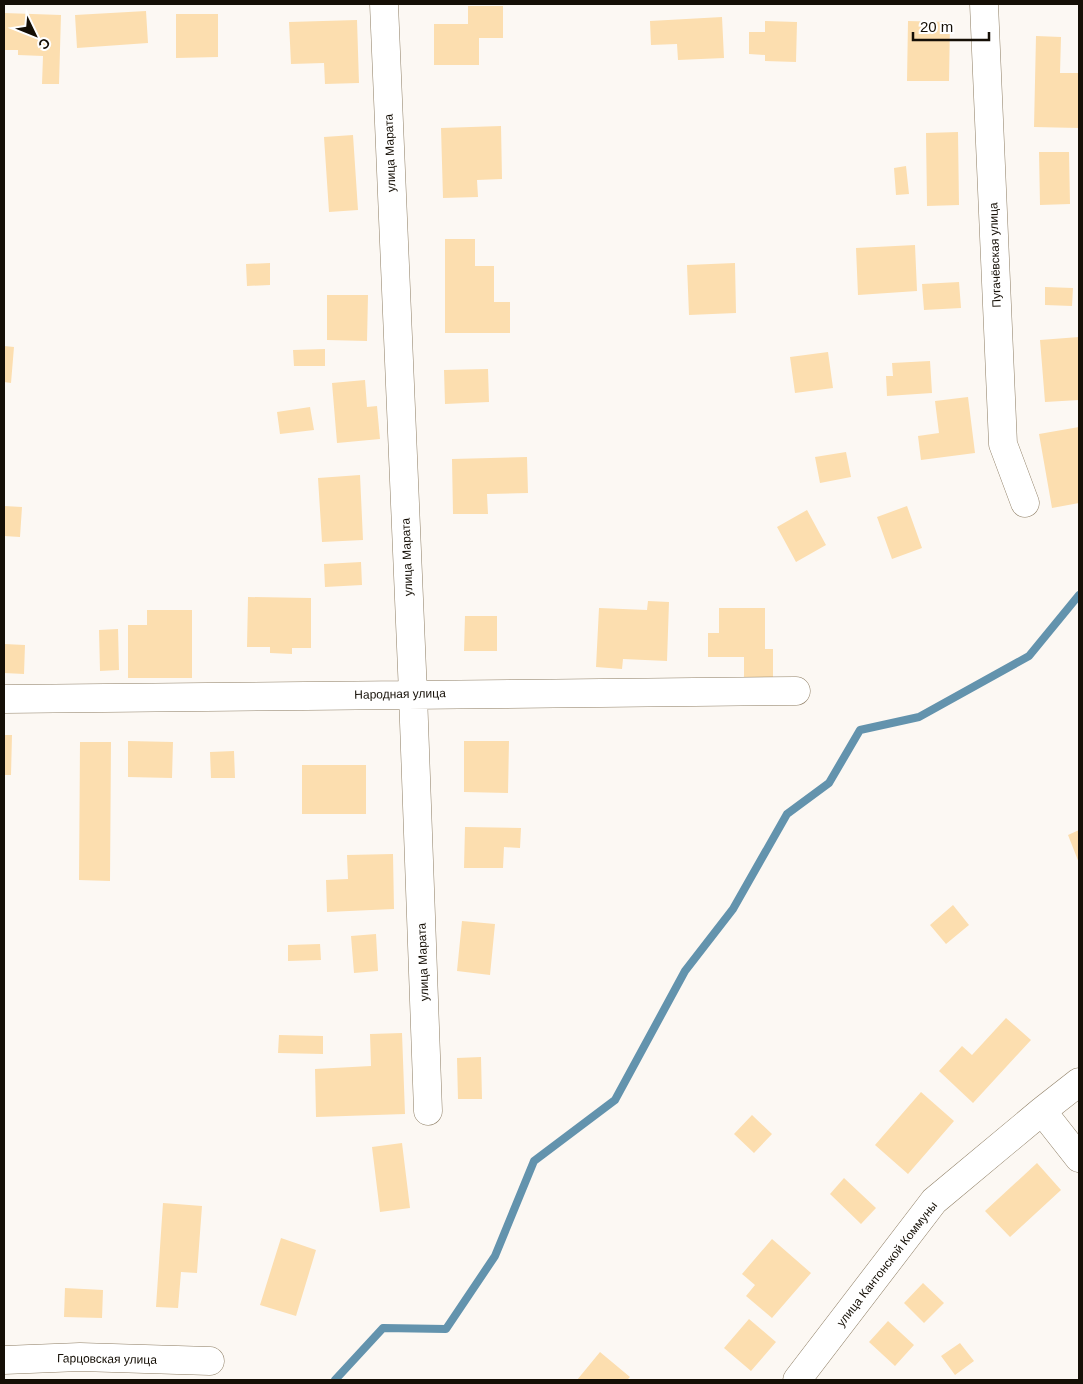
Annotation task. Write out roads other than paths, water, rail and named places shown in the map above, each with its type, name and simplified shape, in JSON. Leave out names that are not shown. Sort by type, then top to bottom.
[{"type":"street","name":"улица Марата","points":[[384,4],[413,694],[428,1111]]},
{"type":"street","name":"Пугачёвская улица","points":[[984,4],[1003,444],[1025,503]]},
{"type":"street","name":"Народная улица","points":[[4,699],[796,691]]},
{"type":"street","name":"улица Кантонской Коммуны","points":[[797,1380],[934,1201],[1079,1082]]},
{"type":"street","points":[[1042,1111],[1079,1158]]},
{"type":"street","name":"Гарцовская улица","points":[[4,1360],[80,1357],[210,1361]]},
{"type":"waterway","points":[[335,1380],[383,1328],[446,1329],[495,1256],[534,1161],[615,1100],[685,971],[733,909],[787,814],[829,783],[860,730],[919,717],[1029,656],[1079,595]]}]
